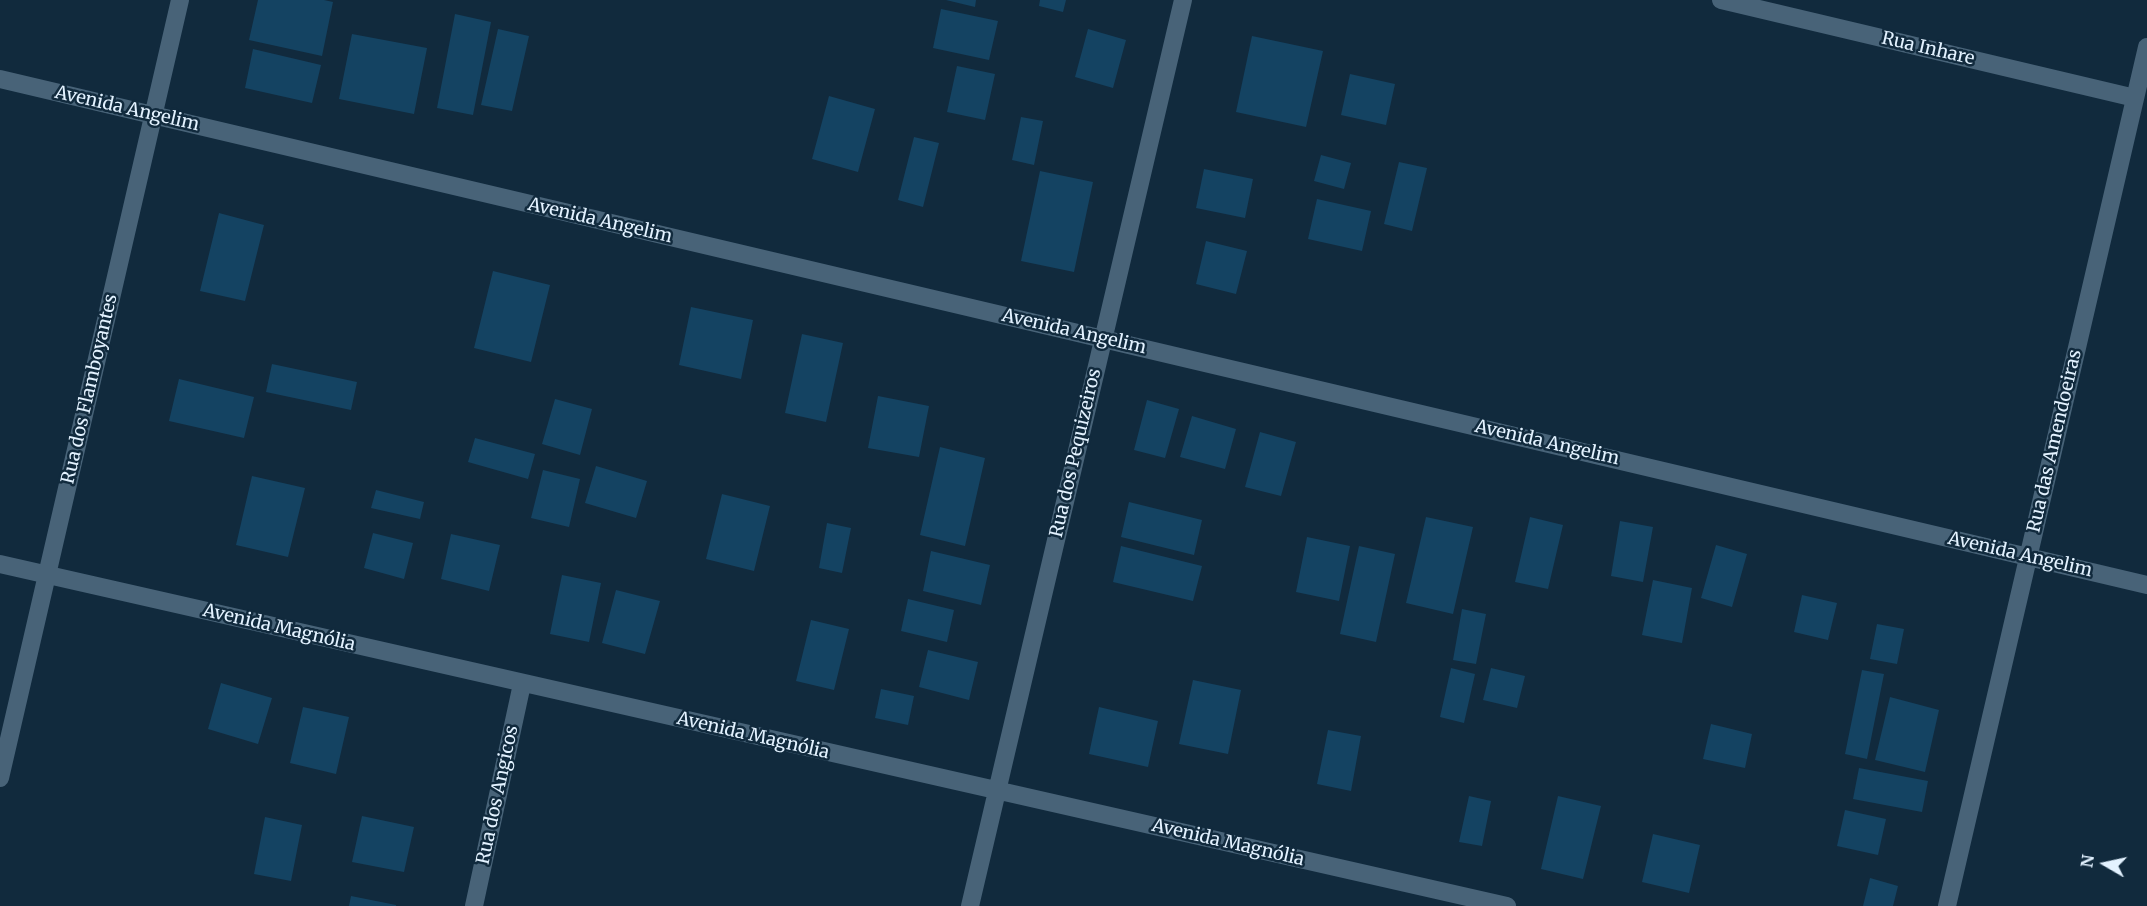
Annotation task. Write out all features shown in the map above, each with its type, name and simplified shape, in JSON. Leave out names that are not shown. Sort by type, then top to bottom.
[{"type":"street","name":"Rua dos Flamboyantes","points":[[0,778],[180,0]]},
{"type":"street","name":"Rua dos Pequizeiros","points":[[970,906],[1183,0]]},
{"type":"street","name":"Rua Inhare","points":[[1721,0],[2135,98]]},
{"type":"street","name":"Rua das Amendoeiras","points":[[1947,906],[2147,47]]},
{"type":"street","name":"Avenida Angelim","points":[[0,79],[2147,585]]},
{"type":"street","name":"Avenida Magnólia","points":[[0,564],[997,790],[1467,902],[1507,906]]},
{"type":"street","name":"Rua dos Angicos","points":[[474,906],[522,684]]},
{"type":"building","points":[[258,0],[333,2],[322,56],[249,40]]},
{"type":"building","points":[[946,0],[976,0],[975,7]]},
{"type":"building","points":[[1040,0],[1066,0],[1063,12],[1039,6]]},
{"type":"building","points":[[941,9],[998,21],[989,60],[933,48]]},
{"type":"building","points":[[455,14],[491,22],[473,115],[437,108]]},
{"type":"building","points":[[498,29],[529,36],[512,111],[481,105]]},
{"type":"building","points":[[1088,29],[1126,40],[1113,88],[1075,77]]},
{"type":"building","points":[[352,34],[427,48],[414,114],[339,99]]},
{"type":"building","points":[[1252,36],[1323,51],[1306,127],[1236,112]]},
{"type":"building","points":[[253,49],[321,65],[312,103],[245,88]]},
{"type":"building","points":[[957,66],[995,74],[985,120],[947,112]]},
{"type":"building","points":[[1350,74],[1395,84],[1386,125],[1341,115]]},
{"type":"building","points":[[829,96],[875,109],[858,172],[812,159]]},
{"type":"building","points":[[1021,117],[1043,121],[1034,165],[1012,160]]},
{"type":"building","points":[[914,137],[939,143],[923,207],[898,200]]},
{"type":"building","points":[[1321,155],[1351,163],[1344,189],[1314,181]]},
{"type":"building","points":[[1399,162],[1427,168],[1412,231],[1384,224]]},
{"type":"building","points":[[1204,169],[1253,179],[1245,218],[1196,208]]},
{"type":"building","points":[[1040,171],[1093,182],[1074,272],[1021,261]]},
{"type":"building","points":[[1317,199],[1371,211],[1362,251],[1308,239]]},
{"type":"building","points":[[219,213],[264,225],[245,301],[200,291]]},
{"type":"building","points":[[1206,241],[1247,251],[1236,294],[1196,284]]},
{"type":"building","points":[[493,271],[550,285],[531,362],[474,348]]},
{"type":"building","points":[[691,307],[753,320],[741,379],[679,365]]},
{"type":"building","points":[[802,334],[843,343],[826,422],[785,413]]},
{"type":"building","points":[[272,364],[357,382],[351,410],[266,392]]},
{"type":"building","points":[[179,379],[254,397],[244,438],[169,421]]},
{"type":"building","points":[[878,396],[929,406],[919,457],[868,448]]},
{"type":"building","points":[[555,399],[592,409],[580,455],[542,444]]},
{"type":"building","points":[[1147,400],[1179,409],[1165,458],[1134,450]]},
{"type":"building","points":[[1192,416],[1236,429],[1225,469],[1180,457]]},
{"type":"building","points":[[1260,432],[1296,442],[1281,496],[1245,487]]},
{"type":"building","points":[[475,438],[535,454],[528,479],[468,462]]},
{"type":"building","points":[[940,447],[985,458],[965,546],[920,535]]},
{"type":"building","points":[[596,466],[647,481],[636,518],[585,503]]},
{"type":"building","points":[[543,470],[580,479],[569,527],[531,518]]},
{"type":"building","points":[[252,476],[305,488],[288,557],[236,545]]},
{"type":"building","points":[[376,490],[424,502],[420,519],[371,508]]},
{"type":"building","points":[[722,494],[770,506],[754,571],[706,559]]},
{"type":"building","points":[[1129,502],[1202,520],[1194,555],[1121,537]]},
{"type":"building","points":[[1426,517],[1473,527],[1453,614],[1406,603]]},
{"type":"building","points":[[1530,517],[1563,525],[1548,589],[1515,582]]},
{"type":"building","points":[[1620,521],[1653,527],[1643,582],[1611,576]]},
{"type":"building","points":[[827,523],[851,528],[842,573],[819,568]]},
{"type":"building","points":[[373,533],[413,543],[404,579],[364,568]]},
{"type":"building","points":[[451,534],[500,545],[489,591],[441,579]]},
{"type":"building","points":[[1307,537],[1350,546],[1339,601],[1296,592]]},
{"type":"building","points":[[1716,545],[1747,554],[1732,607],[1701,598]]},
{"type":"building","points":[[1121,546],[1202,566],[1193,601],[1113,582]]},
{"type":"building","points":[[1359,546],[1395,554],[1376,642],[1340,634]]},
{"type":"building","points":[[931,551],[990,565],[981,605],[923,591]]},
{"type":"building","points":[[562,575],[601,583],[589,642],[550,634]]},
{"type":"building","points":[[1653,580],[1692,588],[1682,643],[1642,635]]},
{"type":"building","points":[[616,590],[660,601],[645,654],[602,643]]},
{"type":"building","points":[[1802,595],[1837,603],[1828,640],[1794,632]]},
{"type":"building","points":[[908,599],[954,610],[947,642],[901,631]]},
{"type":"building","points":[[1462,609],[1486,614],[1476,664],[1453,660]]},
{"type":"building","points":[[811,620],[849,629],[834,690],[796,681]]},
{"type":"building","points":[[1877,624],[1904,629],[1897,664],[1870,659]]},
{"type":"building","points":[[928,650],[978,662],[969,700],[919,687]]},
{"type":"building","points":[[1451,668],[1475,674],[1464,723],[1440,717]]},
{"type":"building","points":[[1491,668],[1525,676],[1517,708],[1483,700]]},
{"type":"building","points":[[1862,670],[1884,674],[1867,759],[1845,754]]},
{"type":"building","points":[[1193,680],[1241,690],[1228,754],[1179,744]]},
{"type":"building","points":[[221,683],[272,698],[258,744],[208,729]]},
{"type":"building","points":[[881,689],[914,696],[908,725],[875,718]]},
{"type":"building","points":[[1890,697],[1939,710],[1925,772],[1875,760]]},
{"type":"building","points":[[303,707],[349,717],[336,774],[290,763]]},
{"type":"building","points":[[1099,707],[1158,721],[1148,767],[1089,754]]},
{"type":"building","points":[[1711,724],[1752,734],[1745,768],[1703,759]]},
{"type":"building","points":[[1328,730],[1361,736],[1351,791],[1317,784]]},
{"type":"building","points":[[1859,768],[1928,781],[1922,812],[1853,799]]},
{"type":"building","points":[[1469,796],[1491,801],[1482,846],[1459,842]]},
{"type":"building","points":[[1558,796],[1601,806],[1583,879],[1541,869]]},
{"type":"building","points":[[1845,810],[1886,819],[1878,855],[1837,846]]},
{"type":"building","points":[[362,816],[414,827],[404,872],[352,862]]},
{"type":"building","points":[[265,817],[302,825],[291,881],[254,874]]},
{"type":"building","points":[[1653,834],[1700,845],[1689,893],[1642,882]]},
{"type":"building","points":[[1870,878],[1898,886],[1893,906],[1863,906]]},
{"type":"building","points":[[351,896],[396,905],[396,906],[349,906]]}]
